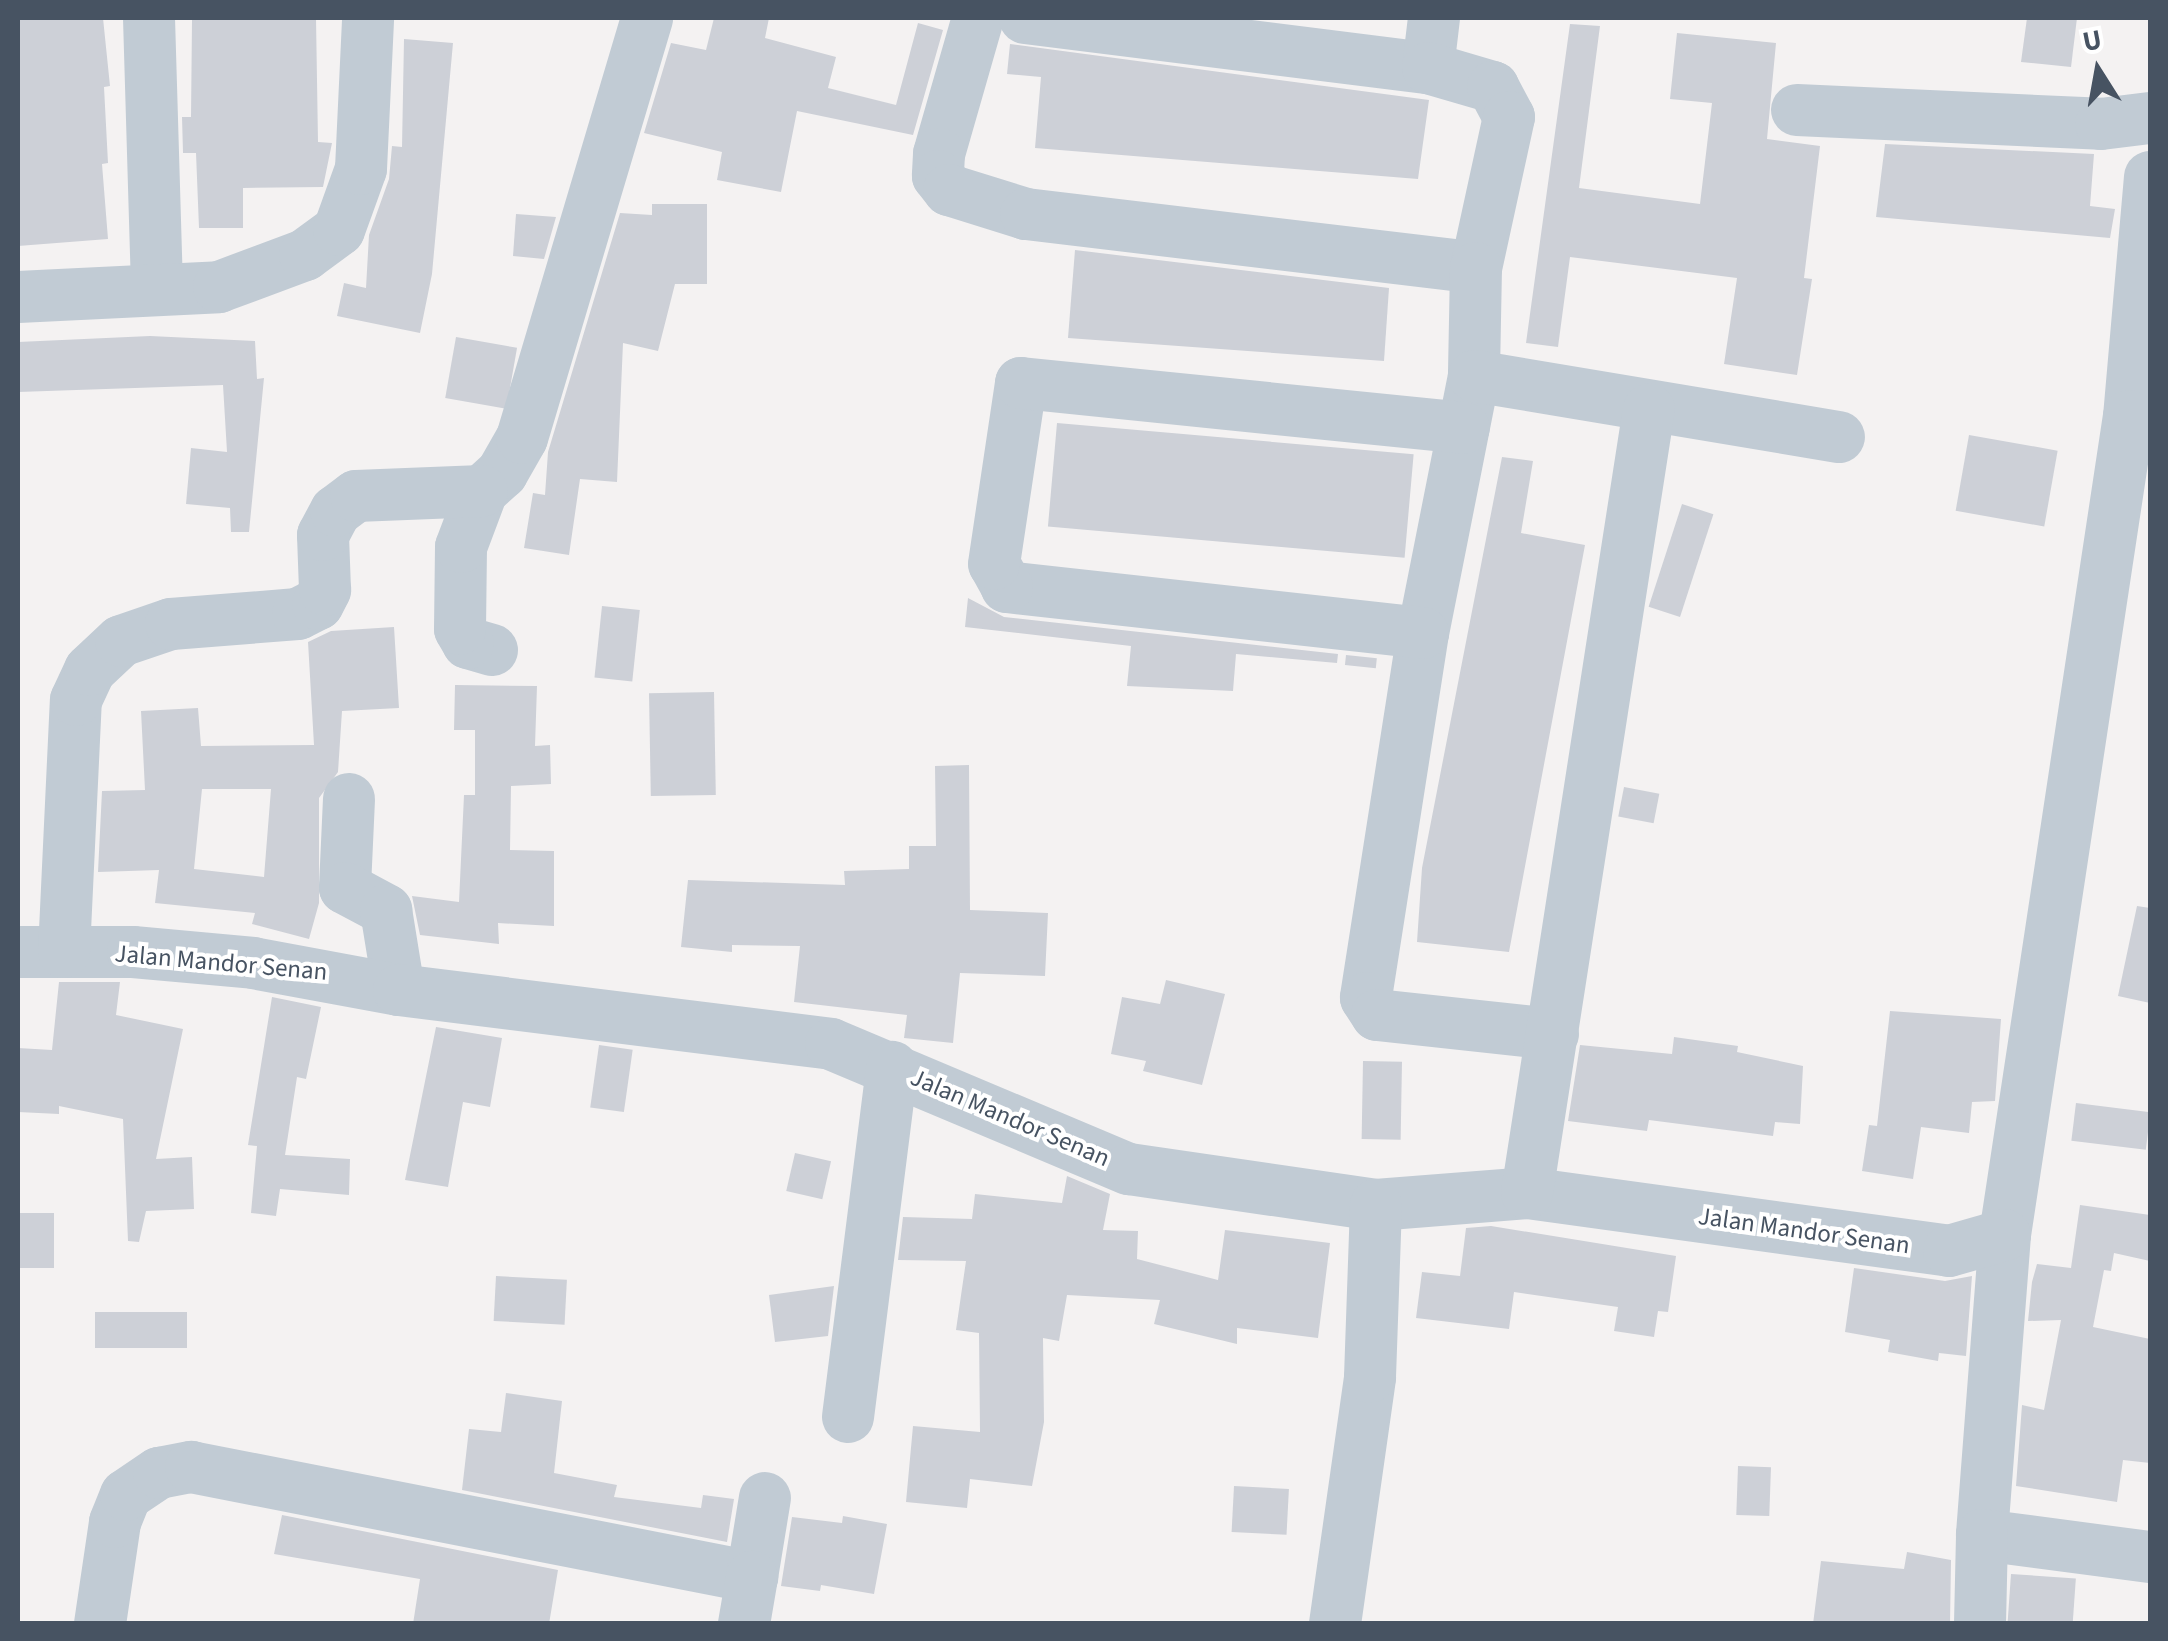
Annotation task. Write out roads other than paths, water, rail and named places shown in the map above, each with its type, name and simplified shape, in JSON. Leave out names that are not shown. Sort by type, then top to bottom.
[{"type":"street","points":[[149,18],[157,290]]},
{"type":"street","points":[[18,297],[219,286],[305,256],[340,230],[361,169],[368,18]]},
{"type":"street","points":[[492,650],[468,643],[458,608],[461,547],[482,491],[502,473],[522,438],[647,18]]},
{"type":"street","points":[[978,18],[940,154],[938,176],[949,190],[1026,214],[1476,268]]},
{"type":"street","points":[[1025,18],[1431,43],[1493,88],[1509,117],[1476,268],[1474,376],[1423,632],[1366,998],[1377,1015],[1553,1034]]},
{"type":"street","points":[[1797,110],[2101,124],[2150,118]]},
{"type":"street","points":[[1980,1624],[1982,1535],[2005,1235],[2140,417],[2150,176]]},
{"type":"street","points":[[1474,376],[1648,409],[1838,436]]},
{"type":"street","points":[[1423,632],[1006,586],[994,564],[1022,383],[1464,428]]},
{"type":"street","points":[[1527,1193],[1648,409]]},
{"type":"street","points":[[41,952],[76,700],[90,670],[121,642],[171,624],[298,614],[318,604],[326,590],[323,535],[336,511],[356,496],[482,491]]},
{"type":"street","points":[[349,799],[345,888],[386,910],[399,990]]},
{"type":"street","name":"Jalan Mandor Senan","points":[[41,952],[253,963],[399,990],[831,1044],[892,1067],[1052,1142],[1129,1169],[1376,1205],[1527,1193],[1949,1251],[2005,1235]]},
{"type":"street","points":[[848,1417],[892,1067]]},
{"type":"street","points":[[1335,1624],[1370,1377],[1376,1205]]},
{"type":"street","points":[[100,1624],[115,1522],[126,1495],[159,1474],[192,1467],[748,1600],[765,1498]]},
{"type":"street","points":[[1982,1535],[2150,1557]]}]
